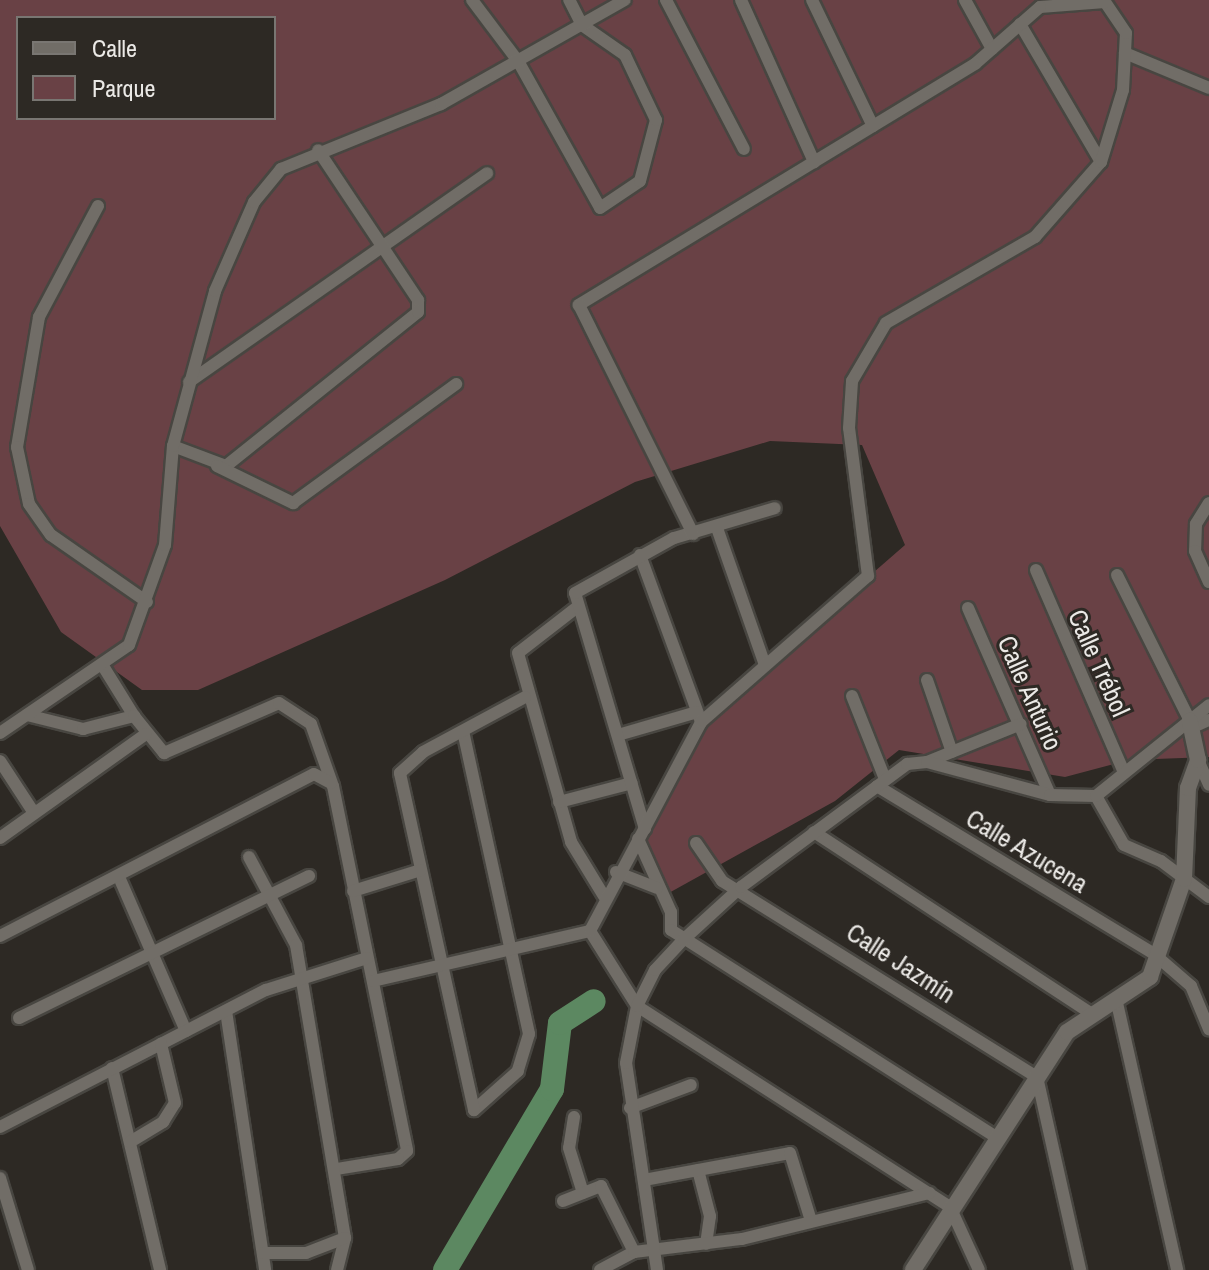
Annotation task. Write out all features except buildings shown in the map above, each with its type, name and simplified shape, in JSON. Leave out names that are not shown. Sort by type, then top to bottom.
[{"type":"street","points":[[472,0],[518,61],[600,208],[640,181],[656,120],[625,55],[582,25],[569,0]]},
{"type":"street","points":[[0,733],[103,666],[129,645],[165,545],[173,446],[215,291],[254,202],[281,169],[318,150],[441,104],[625,0]]},
{"type":"street","points":[[666,0],[744,149]]},
{"type":"street","points":[[741,0],[814,162]]},
{"type":"street","points":[[812,0],[873,126]]},
{"type":"street","points":[[965,0],[992,49]]},
{"type":"street","points":[[590,931],[616,872],[642,834],[699,717],[868,576],[849,428],[852,381],[868,347],[886,323],[1035,237],[1077,198],[1101,162],[1123,90],[1125,53],[1117,12],[1105,2],[1067,0],[1040,7],[992,49],[873,126],[579,305],[693,534]]},
{"type":"street","points":[[1020,24],[1101,162]]},
{"type":"street","points":[[1125,53],[1209,88]]},
{"type":"street","points":[[217,466],[418,312],[418,300],[318,150]]},
{"type":"street","points":[[189,382],[380,243],[487,173]]},
{"type":"street","points":[[98,206],[39,317],[17,447],[29,504],[51,535],[147,602]]},
{"type":"street","points":[[173,446],[293,503],[456,384]]},
{"type":"street","points":[[1209,503],[1196,524],[1195,551],[1209,582]]},
{"type":"street","points":[[775,508],[693,534],[640,555],[581,584],[576,608],[632,783],[657,888],[671,912],[671,930],[997,1138]]},
{"type":"street","points":[[717,528],[764,662]]},
{"type":"street","points":[[640,555],[699,717]]},
{"type":"street","name":"Calle Trébol","points":[[1036,570],[1124,772]]},
{"type":"street","points":[[913,1270],[950,1207],[1037,1077],[1089,1012],[1117,1003],[1150,977],[1154,954],[1184,879],[1188,788],[1198,760],[1197,723],[1117,575]]},
{"type":"street","points":[[576,608],[518,653],[525,697],[582,870],[604,896]]},
{"type":"street","name":"Calle Anturio","points":[[968,608],[1050,795]]},
{"type":"street","points":[[103,666],[146,734],[164,753],[279,703],[311,724],[333,786],[407,1151],[398,1159],[336,1169]]},
{"type":"street","points":[[927,680],[952,752]]},
{"type":"street","points":[[852,696],[881,782]]},
{"type":"street","points":[[463,731],[515,947],[529,1034],[518,1071],[474,1110],[400,773],[463,731],[525,697]]},
{"type":"street","points":[[927,762],[1050,795],[1096,796],[1124,772],[1197,723],[1209,705]]},
{"type":"street","points":[[27,715],[83,729],[134,716]]},
{"type":"street","points":[[618,735],[699,717]]},
{"type":"street","points":[[657,1270],[630,1108],[626,1063],[637,1006],[655,970],[741,887],[907,764],[927,762],[1021,724]]},
{"type":"street","points":[[0,838],[146,734]]},
{"type":"street","points":[[1198,760],[1208,782]]},
{"type":"street","points":[[0,761],[34,813]]},
{"type":"street","points":[[0,936],[314,774],[333,786]]},
{"type":"street","name":"Calle Azucena","points":[[881,782],[1154,954],[1191,986],[1209,1029]]},
{"type":"street","points":[[559,802],[632,783]]},
{"type":"street","points":[[1096,796],[1124,845],[1208,895]]},
{"type":"street","points":[[814,832],[1089,1012]]},
{"type":"street","name":"Calle Jazmín","points":[[696,843],[722,881],[741,887],[1037,1077]]},
{"type":"street","points":[[249,857],[273,892],[302,975],[345,1238],[337,1270]]},
{"type":"street","points":[[353,891],[421,870]]},
{"type":"street","points":[[616,872],[657,888]]},
{"type":"street","points":[[19,1018],[309,876]]},
{"type":"street","points":[[119,877],[186,1031]]},
{"type":"street","points":[[373,981],[590,931]]},
{"type":"street","points":[[590,931],[637,1006],[950,1207],[979,1270]]},
{"type":"street","points":[[0,1127],[302,975],[367,958]]},
{"type":"street","points":[[1117,1003],[1177,1270]]},
{"type":"street","points":[[226,1011],[265,1270]]},
{"type":"street","points":[[130,1142],[163,1122],[175,1103],[161,1044]]},
{"type":"street","points":[[112,1068],[160,1270]]},
{"type":"street","points":[[1037,1077],[1080,1270]]},
{"type":"street","points":[[630,1108],[691,1085]]},
{"type":"street","points":[[574,1117],[569,1148],[583,1193]]},
{"type":"street","points":[[644,1180],[790,1153],[811,1221]]},
{"type":"street","points":[[698,1170],[710,1216],[706,1244]]},
{"type":"street","points":[[0,1178],[28,1270]]},
{"type":"street","points":[[563,1201],[601,1186],[634,1252]]},
{"type":"street","points":[[600,1270],[634,1252],[706,1244],[929,1193]]},
{"type":"street","points":[[263,1253],[306,1253],[345,1238]]},
{"type":"green space","points":[[0,0],[1209,0],[1209,757],[1129,760],[1065,777],[899,750],[835,801],[667,894],[639,827],[704,720],[905,545],[862,445],[770,441],[635,482],[445,580],[198,690],[142,690],[61,632],[0,526]]},
{"type":"waterway","points":[[445,1270],[552,1089],[560,1023],[594,1001]]}]
